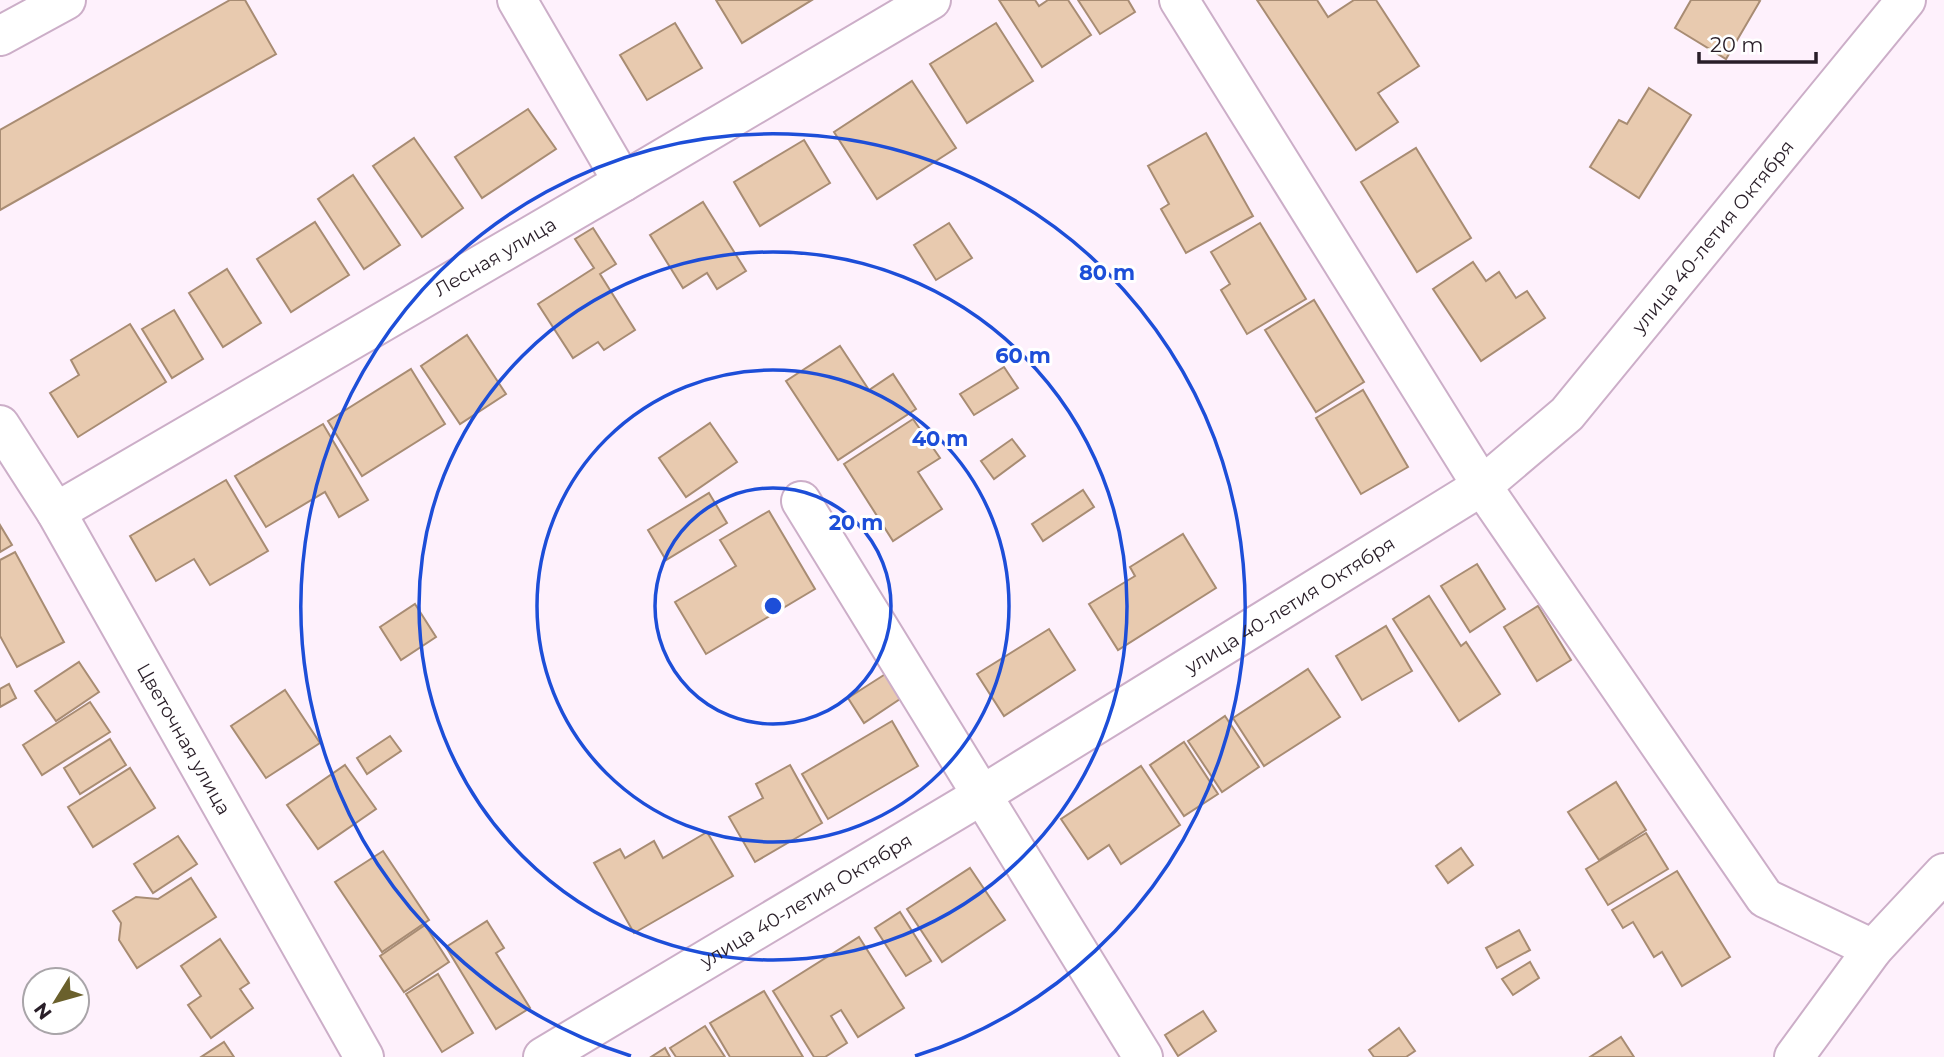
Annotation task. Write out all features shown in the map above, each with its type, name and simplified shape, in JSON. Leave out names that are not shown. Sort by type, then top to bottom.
[{"type":"street","points":[[0,36],[66,0]]},
{"type":"street","points":[[517,0],[623,182]]},
{"type":"street","name":"Лесная улица","points":[[56,512],[931,0]]},
{"type":"street","points":[[1179,0],[1482,486],[1765,898],[1873,949]]},
{"type":"street","name":"улица 40-летия Октября","points":[[543,1057],[982,795],[1482,486],[1567,414],[1906,0]]},
{"type":"street","name":"Цветочная улица","points":[[0,425],[56,512],[364,1057]]},
{"type":"street","points":[[801,500],[1143,1057]]},
{"type":"street","points":[[1794,1057],[1873,949],[1944,873]]},
{"type":"building","points":[[230,0],[245,0],[276,54],[0,210],[0,130]]},
{"type":"building","points":[[716,0],[812,0],[742,43]]},
{"type":"building","points":[[999,0],[1035,0],[1039,6],[1048,0],[1068,0],[1091,35],[1042,67]]},
{"type":"building","points":[[1078,0],[1128,0],[1135,12],[1100,34]]},
{"type":"building","points":[[1257,0],[1317,0],[1328,17],[1354,0],[1376,0],[1419,66],[1378,93],[1398,122],[1356,150]]},
{"type":"building","points":[[1691,0],[1760,1],[1726,59],[1675,28]]},
{"type":"building","points":[[675,23],[702,68],[647,100],[620,55]]},
{"type":"building","points":[[996,23],[1033,81],[967,123],[930,64]]},
{"type":"building","points":[[912,81],[956,148],[877,199],[834,132]]},
{"type":"building","points":[[1649,88],[1691,115],[1639,198],[1590,167],[1619,120],[1627,124]]},
{"type":"building","points":[[528,109],[556,149],[482,198],[455,157]]},
{"type":"building","points":[[1206,133],[1253,216],[1186,253],[1161,209],[1169,204],[1148,166]]},
{"type":"building","points":[[414,138],[463,208],[422,237],[373,166]]},
{"type":"building","points":[[804,140],[830,183],[760,226],[734,182]]},
{"type":"building","points":[[1416,148],[1471,238],[1417,272],[1361,182]]},
{"type":"building","points":[[353,175],[400,245],[364,269],[318,199]]},
{"type":"building","points":[[703,202],[746,271],[717,289],[707,273],[683,288],[650,235]]},
{"type":"building","points":[[315,222],[349,275],[291,312],[257,259]]},
{"type":"building","points":[[949,223],[972,258],[936,280],[914,245]]},
{"type":"building","points":[[1260,223],[1306,299],[1247,334],[1221,290],[1230,284],[1211,252]]},
{"type":"building","points":[[593,228],[616,264],[600,274],[635,330],[604,350],[598,342],[573,358],[538,304],[594,268],[575,239]]},
{"type":"building","points":[[1473,262],[1486,281],[1499,272],[1516,298],[1527,291],[1545,318],[1481,361],[1433,289]]},
{"type":"building","points":[[227,269],[261,323],[223,347],[189,293]]},
{"type":"building","points":[[1314,300],[1364,382],[1316,412],[1265,330]]},
{"type":"building","points":[[174,310],[203,359],[172,378],[142,329]]},
{"type":"building","points":[[130,324],[166,382],[78,437],[50,393],[79,375],[71,360]]},
{"type":"building","points":[[467,335],[506,394],[460,424],[421,366]]},
{"type":"building","points":[[840,346],[869,390],[893,374],[916,409],[838,460],[786,381]]},
{"type":"building","points":[[1004,367],[1018,388],[974,415],[960,394]]},
{"type":"building","points":[[411,369],[445,424],[362,476],[328,421]]},
{"type":"building","points":[[1363,390],[1408,467],[1361,494],[1316,418]]},
{"type":"building","points":[[913,419],[940,458],[918,472],[942,509],[893,541],[844,464]]},
{"type":"building","points":[[710,423],[737,462],[686,497],[659,458]]},
{"type":"building","points":[[323,424],[368,500],[339,517],[325,492],[266,527],[235,476]]},
{"type":"building","points":[[1012,439],[1025,456],[994,479],[981,461]]},
{"type":"building","points":[[226,480],[268,551],[210,585],[194,559],[156,581],[130,536]]},
{"type":"building","points":[[1083,490],[1094,507],[1043,541],[1032,524]]},
{"type":"building","points":[[709,493],[727,523],[666,560],[648,530]]},
{"type":"building","points":[[769,511],[815,589],[706,654],[675,602],[736,566],[720,540]]},
{"type":"building","points":[[0,525],[12,545],[0,552]]},
{"type":"building","points":[[1183,534],[1216,588],[1118,650],[1089,604],[1135,576],[1130,567]]},
{"type":"building","points":[[15,552],[64,642],[17,667],[0,636],[0,560]]},
{"type":"building","points":[[1477,564],[1505,609],[1470,632],[1441,586]]},
{"type":"building","points":[[1429,596],[1461,646],[1466,642],[1500,694],[1459,721],[1393,619]]},
{"type":"building","points":[[415,604],[436,637],[401,660],[380,627]]},
{"type":"building","points":[[1538,606],[1571,660],[1537,681],[1504,627]]},
{"type":"building","points":[[1386,626],[1412,671],[1362,700],[1336,656]]},
{"type":"building","points":[[1049,629],[1075,670],[1004,716],[977,674]]},
{"type":"building","points":[[79,662],[99,692],[56,721],[35,691]]},
{"type":"building","points":[[1308,669],[1340,717],[1264,766],[1233,718]]},
{"type":"building","points":[[887,673],[903,697],[864,723],[848,698]]},
{"type":"building","points":[[9,684],[16,698],[0,707],[0,689]]},
{"type":"building","points":[[285,690],[320,743],[266,778],[231,726]]},
{"type":"building","points":[[90,702],[110,732],[42,775],[23,745]]},
{"type":"building","points":[[1225,716],[1259,767],[1222,792],[1188,741]]},
{"type":"building","points":[[892,721],[918,766],[828,819],[802,774]]},
{"type":"building","points":[[390,736],[401,751],[367,774],[357,758]]},
{"type":"building","points":[[110,739],[126,765],[80,794],[64,768]]},
{"type":"building","points":[[1184,742],[1218,794],[1184,816],[1150,765]]},
{"type":"building","points":[[345,765],[376,809],[318,849],[287,805]]},
{"type":"building","points":[[790,765],[822,823],[755,862],[729,817],[763,798],[756,784]]},
{"type":"building","points":[[1141,766],[1180,825],[1121,864],[1109,845],[1088,859],[1061,819]]},
{"type":"building","points":[[130,768],[155,808],[93,847],[68,807]]},
{"type":"building","points":[[1616,782],[1646,830],[1599,860],[1568,812]]},
{"type":"building","points":[[707,832],[733,876],[634,933],[594,863],[620,849],[625,858],[654,841],[663,858]]},
{"type":"building","points":[[1646,833],[1668,869],[1608,905],[1586,869]]},
{"type":"building","points":[[178,836],[197,864],[153,893],[134,864]]},
{"type":"building","points":[[1461,848],[1473,865],[1448,883],[1436,866]]},
{"type":"building","points":[[383,851],[429,920],[382,952],[335,882]]},
{"type":"building","points":[[970,868],[1005,920],[942,962],[907,909]]},
{"type":"building","points":[[1677,871],[1730,957],[1682,986],[1662,952],[1654,957],[1633,922],[1623,928],[1612,910]]},
{"type":"building","points":[[191,878],[216,917],[137,968],[119,940],[121,923],[113,911],[136,897],[158,899]]},
{"type":"building","points":[[900,912],[931,961],[906,976],[875,928]]},
{"type":"building","points":[[487,921],[504,948],[496,953],[530,1008],[496,1029],[446,947]]},
{"type":"building","points":[[425,925],[449,962],[404,992],[380,956]]},
{"type":"building","points":[[1519,930],[1530,950],[1497,968],[1486,948]]},
{"type":"building","points":[[859,937],[904,1008],[858,1037],[841,1010],[831,1016],[847,1043],[825,1057],[814,1057],[773,991]]},
{"type":"building","points":[[220,939],[249,983],[240,989],[253,1008],[211,1038],[188,1005],[201,996],[181,966]]},
{"type":"building","points":[[1530,962],[1539,978],[1513,995],[1502,979]]},
{"type":"building","points":[[438,974],[473,1033],[442,1052],[406,994]]},
{"type":"building","points":[[764,991],[803,1057],[730,1057],[710,1023]]},
{"type":"building","points":[[1203,1011],[1216,1031],[1178,1056],[1165,1035]]},
{"type":"building","points":[[705,1026],[725,1057],[676,1057],[670,1048]]},
{"type":"building","points":[[1399,1028],[1415,1051],[1406,1057],[1374,1057],[1369,1050]]},
{"type":"building","points":[[1621,1037],[1634,1057],[1590,1057]]},
{"type":"building","points":[[224,1042],[234,1057],[201,1057]]},
{"type":"building","points":[[665,1048],[670,1057],[651,1057]]}]
